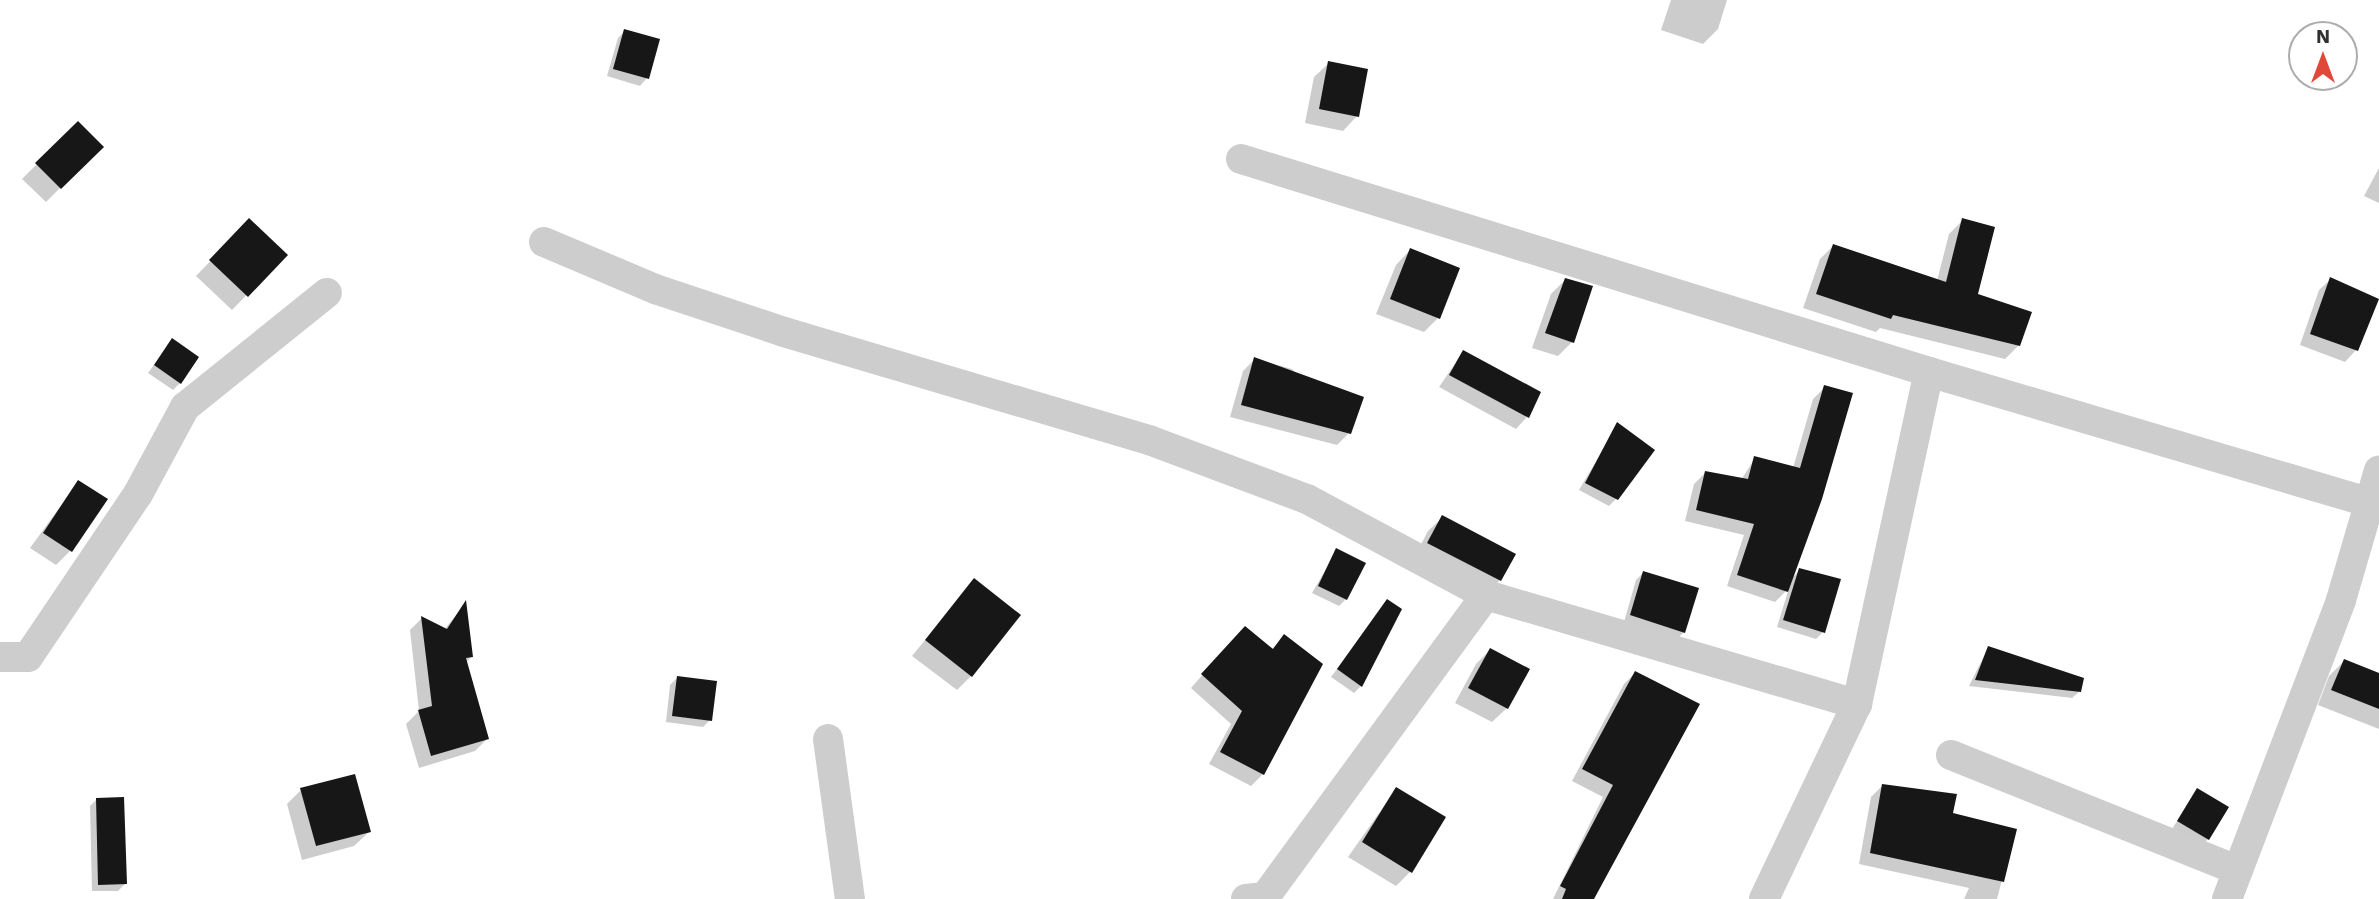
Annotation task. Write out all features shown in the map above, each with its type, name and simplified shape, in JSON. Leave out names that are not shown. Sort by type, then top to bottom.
[{"type":"street","points":[[1241,159],[1929,372],[2374,503]]},
{"type":"street","points":[[544,242],[655,289],[771,328],[1185,453],[1307,499],[1486,595],[1857,704]]},
{"type":"street","points":[[0,657],[28,657],[138,494],[186,407],[327,293]]},
{"type":"street","points":[[1764,899],[1857,704],[1929,372]]},
{"type":"street","points":[[2227,899],[2341,600],[2374,503],[2379,470]]},
{"type":"street","points":[[1259,898],[1486,595]]},
{"type":"street","points":[[828,739],[850,899]]},
{"type":"street","points":[[1951,755],[2237,870]]},
{"type":"building","points":[[624,29],[660,39],[649,79],[613,69]]},
{"type":"building","points":[[1328,61],[1368,69],[1359,117],[1319,109]]},
{"type":"building","points":[[78,121],[104,147],[61,189],[35,163]]},
{"type":"building","points":[[249,218],[288,255],[248,297],[209,260]]},
{"type":"building","points":[[1962,218],[1995,227],[1978,294],[2032,312],[2020,346],[1893,315],[1891,319],[1816,294],[1833,244],[1946,282]]},
{"type":"building","points":[[1410,248],[1460,268],[1440,319],[1390,299]]},
{"type":"building","points":[[2330,277],[2379,299],[2358,351],[2310,334]]},
{"type":"building","points":[[1565,278],[1593,286],[1574,343],[1545,333]]},
{"type":"building","points":[[172,338],[199,357],[181,384],[154,365]]},
{"type":"building","points":[[1463,350],[1541,392],[1529,418],[1449,375]]},
{"type":"building","points":[[1254,357],[1364,397],[1351,434],[1241,405]]},
{"type":"building","points":[[1824,385],[1853,393],[1822,499],[1788,592],[1737,575],[1754,524],[1696,510],[1705,471],[1748,479],[1754,456],[1800,468]]},
{"type":"building","points":[[1617,422],[1655,450],[1618,500],[1585,483]]},
{"type":"building","points":[[78,480],[108,499],[72,552],[43,533]]},
{"type":"building","points":[[1442,515],[1516,554],[1501,581],[1427,543]]},
{"type":"building","points":[[1336,548],[1366,563],[1347,600],[1318,586]]},
{"type":"building","points":[[1799,568],[1841,579],[1825,633],[1783,620]]},
{"type":"building","points":[[1643,571],[1699,588],[1685,633],[1630,615]]},
{"type":"building","points":[[974,578],[1021,615],[972,677],[925,640]]},
{"type":"building","points":[[1387,599],[1402,609],[1362,687],[1337,669]]},
{"type":"building","points":[[466,600],[473,657],[466,658],[489,739],[431,756],[418,710],[432,706],[421,616],[447,629]]},
{"type":"building","points":[[1245,626],[1273,649],[1284,634],[1323,664],[1264,775],[1220,752],[1242,711],[1201,674]]},
{"type":"building","points":[[1988,646],[2084,678],[2081,692],[1975,680]]},
{"type":"building","points":[[1490,648],[1530,669],[1508,709],[1468,688]]},
{"type":"building","points":[[2344,659],[2379,673],[2379,709],[2331,690]]},
{"type":"building","points":[[1635,671],[1700,704],[1594,899],[1562,899],[1566,889],[1560,886],[1613,785],[1582,769]]},
{"type":"building","points":[[677,676],[717,681],[712,721],[672,716]]},
{"type":"building","points":[[355,774],[371,832],[316,846],[300,788]]},
{"type":"building","points":[[1882,784],[1957,794],[1953,813],[2017,829],[2004,882],[1870,853]]},
{"type":"building","points":[[1396,787],[1446,817],[1412,873],[1362,842]]},
{"type":"building","points":[[2197,788],[2229,807],[2209,840],[2177,821]]},
{"type":"building","points":[[124,797],[127,884],[98,885],[96,798]]}]
